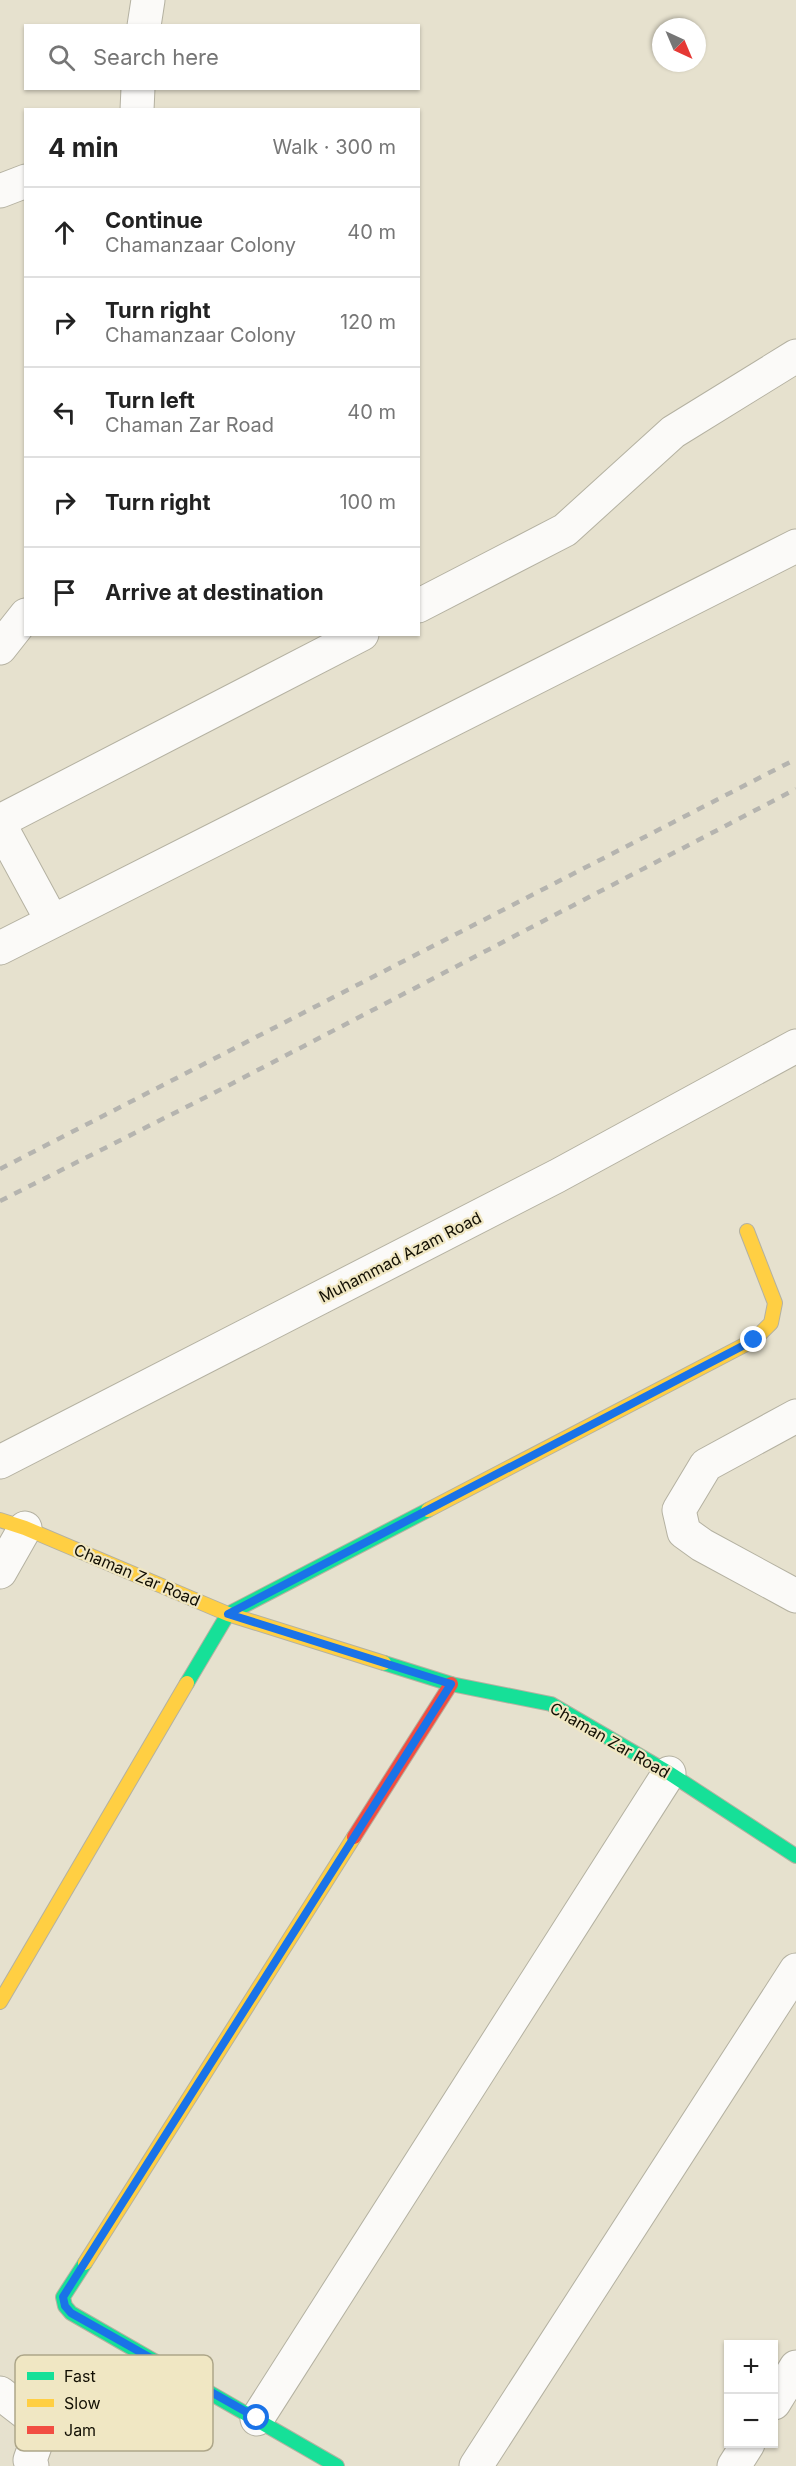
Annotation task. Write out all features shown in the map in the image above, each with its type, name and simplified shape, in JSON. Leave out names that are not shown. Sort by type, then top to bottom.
[{"type":"street","points":[[144,24],[148,0]]},
{"type":"street","points":[[137,108],[138,90]]},
{"type":"street","points":[[0,191],[24,182]]},
{"type":"street","points":[[420,605],[565,530],[674,432],[796,356]]},
{"type":"street","points":[[0,948],[796,546]]},
{"type":"street","points":[[0,648],[24,618]]},
{"type":"street","points":[[0,820],[358,636]]},
{"type":"street","points":[[0,825],[52,921]]},
{"type":"street","name":"Muhammad Azam Road","points":[[0,1462],[557,1176],[796,1046]]},
{"type":"street","points":[[0,2002],[228,1614],[754,1340],[771,1323],[775,1303],[747,1231]]},
{"type":"street","points":[[796,1416],[706,1465],[679,1510],[684,1532],[702,1545],[796,1596]]},
{"type":"street","points":[[0,1572],[12,1524]]},
{"type":"street","name":"Chaman Zar Road","points":[[12,1524],[228,1614],[451,1684],[551,1704],[669,1773],[796,1856]]},
{"type":"street","points":[[145,2355],[71,2313],[65,2306],[63,2297],[451,1684]]},
{"type":"street","points":[[257,2418],[669,1773]]},
{"type":"street","points":[[476,2466],[796,1970]]},
{"type":"street","points":[[778,2396],[796,2367]]},
{"type":"street","points":[[0,2393],[15,2405]]},
{"type":"street","points":[[213,2393],[337,2466]]},
{"type":"street","points":[[734,2466],[745,2448]]},
{"type":"street","points":[[32,2466],[30,2460],[33,2451]]},
{"type":"railway","points":[[0,1169],[796,759]]},
{"type":"railway","points":[[0,1201],[212,1094],[796,789]]},
{"type":"traffic: fast","points":[[187,1683],[228,1614],[428,1510]]},
{"type":"traffic: fast","points":[[384,1663],[451,1684],[551,1704],[669,1773],[796,1856]]},
{"type":"traffic: fast","points":[[85,2263],[63,2297],[65,2306],[71,2313],[144,2355]]},
{"type":"traffic: fast","points":[[213,2395],[337,2466]]},
{"type":"traffic: slow","points":[[428,1510],[754,1340],[771,1323],[775,1303],[747,1231]]},
{"type":"traffic: slow","points":[[0,1520],[25,1528],[228,1614],[384,1663]]},
{"type":"traffic: slow","points":[[0,2002],[187,1683]]},
{"type":"traffic: slow","points":[[85,2263],[354,1837]]},
{"type":"traffic: jam","points":[[354,1837],[451,1684]]},
{"type":"route","points":[[257,2418],[71,2313],[65,2306],[63,2297],[451,1684],[228,1614],[754,1340]]}]
